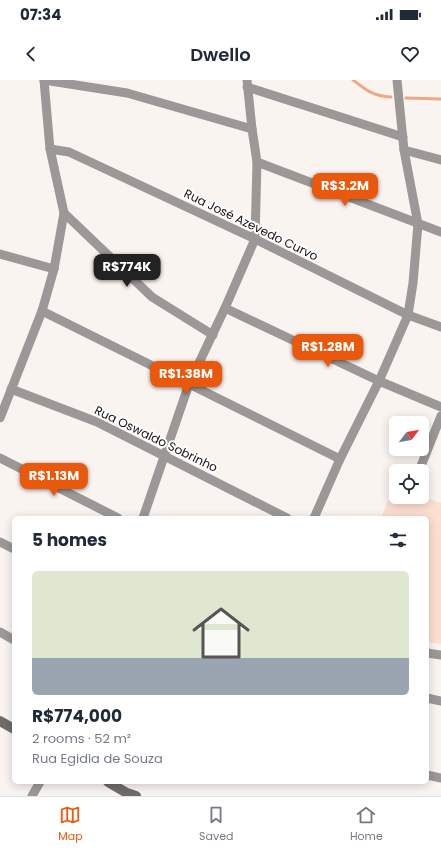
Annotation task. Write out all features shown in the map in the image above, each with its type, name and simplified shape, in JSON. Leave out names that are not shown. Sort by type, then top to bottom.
[{"type":"street","points":[[0,418],[42,311],[54,268],[64,213],[50,149],[44,80],[126,93],[252,129]]},
{"type":"street","points":[[315,516],[340,459],[379,381],[408,315],[413,282],[418,224],[404,150],[397,80]]},
{"type":"street","points":[[144,516],[189,384],[225,308],[255,239],[257,162],[247,83],[403,137]]},
{"type":"street","name":"Rua José Azevedo Curvo","points":[[50,149],[69,152],[255,239],[408,315],[441,327]]},
{"type":"street","points":[[404,150],[441,160]]},
{"type":"street","points":[[257,162],[441,232]]},
{"type":"street","points":[[64,213],[152,297],[213,334]]},
{"type":"street","points":[[0,254],[54,268]]},
{"type":"street","points":[[225,308],[379,381],[441,407]]},
{"type":"street","points":[[42,311],[340,459]]},
{"type":"street","name":"Rua Oswaldo Sobrinho","points":[[11,389],[97,422],[283,516]]},
{"type":"street","points":[[422,464],[441,416]]},
{"type":"street","points":[[0,458],[114,516]]},
{"type":"street","points":[[0,542],[12,548]]},
{"type":"street","points":[[0,632],[12,639]]},
{"type":"street","points":[[429,653],[441,655]]},
{"type":"street","points":[[429,698],[441,701]]},
{"type":"street","points":[[0,721],[12,728]]},
{"type":"street","points":[[429,775],[441,778]]},
{"type":"street","points":[[32,796],[39,784]]},
{"type":"street","points":[[111,784],[130,795]]},
{"type":"shaded area","points":[[389,498],[389,504],[429,504],[429,499],[441,503],[441,644],[429,642],[429,516],[382,516]]},
{"type":"waterway","points":[[353,80],[370,92],[391,97]]},
{"type":"waterway","points":[[406,98],[441,99]]}]
